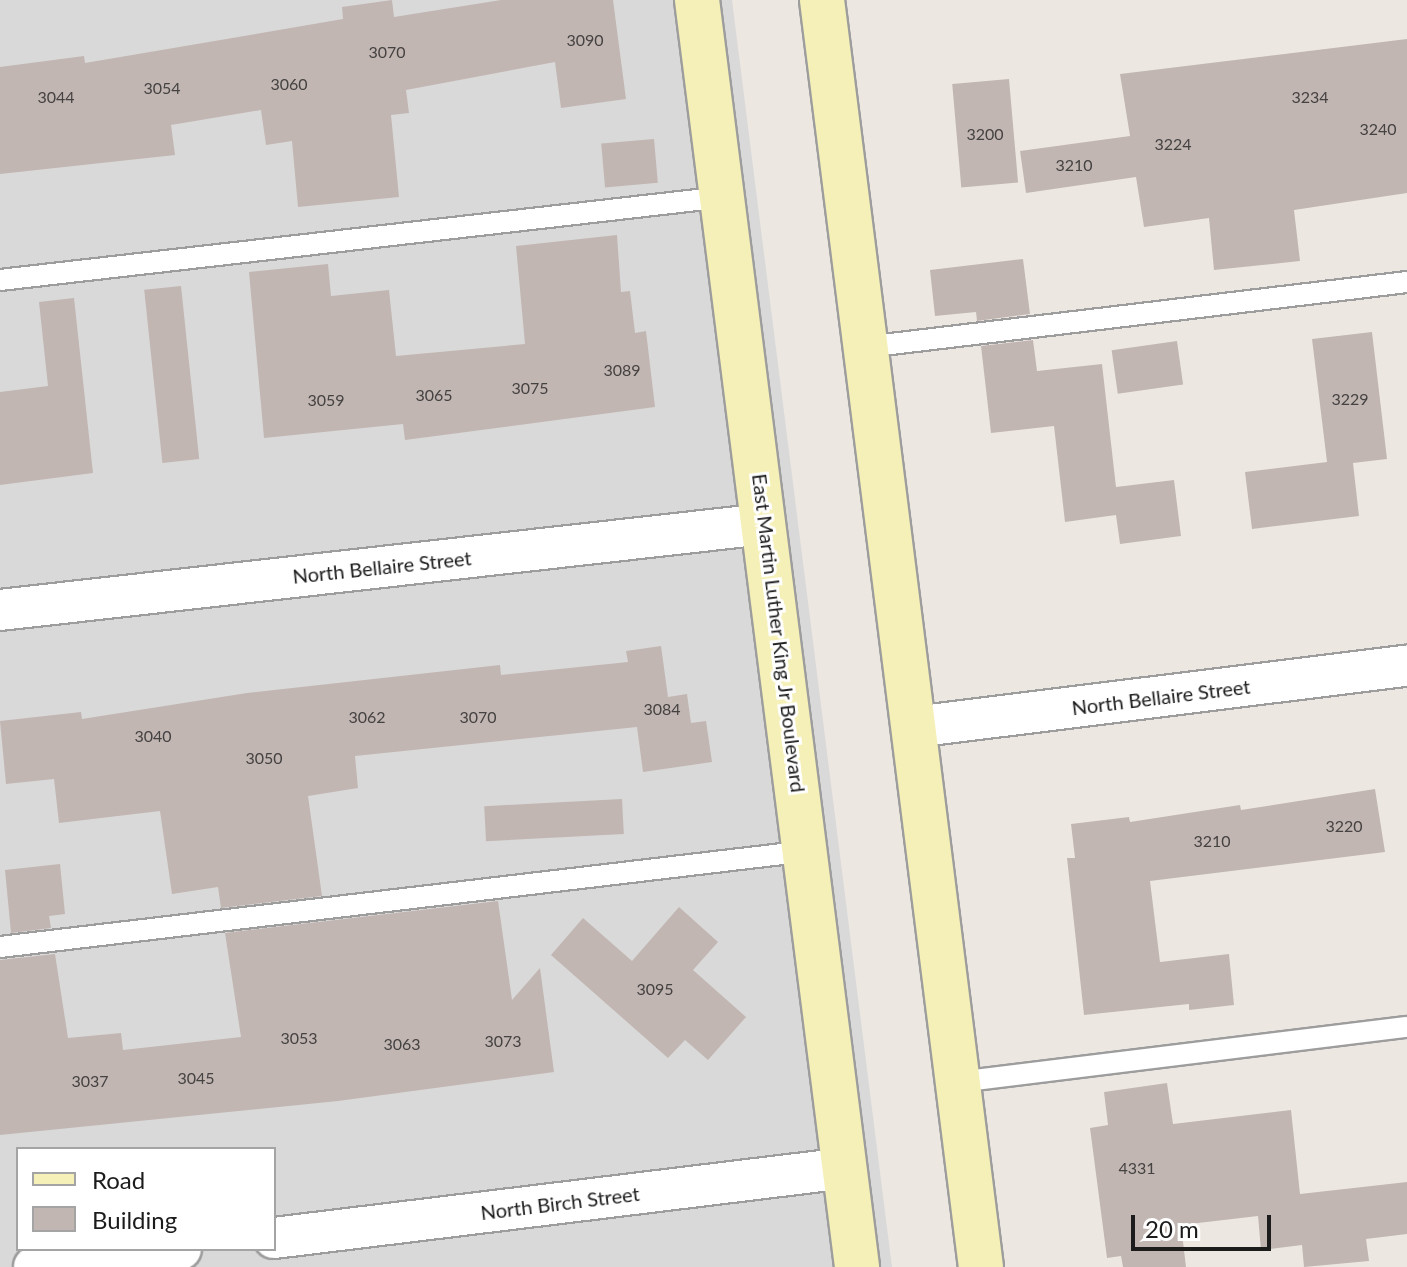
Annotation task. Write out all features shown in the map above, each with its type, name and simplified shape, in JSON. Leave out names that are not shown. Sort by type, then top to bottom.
[{"type":"main road","name":"East Martin Luther King Jr Boulevard","points":[[697,0],[808,851],[857,1267]]},
{"type":"main road","points":[[822,0],[981,1267]]},
{"type":"street","name":"North Bellaire Street","points":[[0,610],[764,524]]},
{"type":"street","name":"North Bellaire Street","points":[[914,727],[1407,666]]},
{"type":"street","name":"North Birch Street","points":[[276,1238],[846,1168]]},
{"type":"street","points":[[34,1267],[165,1251]]},
{"type":"lane","points":[[0,280],[723,197]]},
{"type":"lane","points":[[866,347],[1407,282]]},
{"type":"lane","points":[[0,947],[808,851]]},
{"type":"lane","points":[[958,1082],[1407,1027]]},
{"type":"shaded area","points":[[0,0],[732,0],[892,1267],[0,1267]]},
{"type":"building","points":[[392,0],[394,17],[501,0],[613,0],[626,99],[561,108],[555,62],[406,90],[409,113],[391,115],[399,197],[298,207],[292,141],[266,145],[261,110],[171,125],[175,155],[0,174],[0,67],[84,56],[85,63],[250,35],[343,19],[342,7]]},
{"type":"building","points":[[1407,39],[1407,193],[1294,210],[1300,261],[1214,270],[1209,218],[1144,227],[1136,177],[1026,193],[1020,151],[1130,136],[1120,74]]},
{"type":"building","points":[[1009,79],[1018,183],[961,188],[952,84]]},
{"type":"building","points":[[654,139],[658,183],[605,187],[601,144]]},
{"type":"building","points":[[617,235],[621,292],[630,291],[635,333],[646,331],[655,407],[405,440],[403,424],[264,438],[249,272],[328,264],[331,296],[389,290],[396,356],[525,344],[516,246]]},
{"type":"building","points":[[1023,259],[1030,314],[977,321],[976,312],[935,316],[930,270]]},
{"type":"building","points":[[181,286],[199,459],[162,463],[144,290]]},
{"type":"building","points":[[74,298],[93,473],[0,485],[0,392],[48,386],[39,302]]},
{"type":"building","points":[[1372,332],[1387,459],[1353,463],[1359,516],[1252,529],[1245,472],[1327,462],[1312,339]]},
{"type":"building","points":[[1033,340],[1037,371],[1102,364],[1116,487],[1174,480],[1181,536],[1120,544],[1116,515],[1065,522],[1054,426],[991,433],[981,346]]},
{"type":"building","points":[[1177,341],[1183,385],[1118,394],[1112,350]]},
{"type":"building","points":[[661,646],[668,697],[687,694],[691,723],[706,721],[712,762],[643,772],[637,727],[355,756],[358,788],[308,796],[322,896],[221,908],[218,887],[172,894],[160,811],[59,823],[54,779],[6,784],[0,721],[81,712],[82,719],[247,693],[500,665],[501,675],[628,662],[626,651]]},
{"type":"building","points":[[1375,789],[1385,852],[1150,881],[1160,962],[1229,954],[1234,1005],[1189,1010],[1189,1004],[1084,1015],[1067,858],[1075,858],[1071,824],[1129,817],[1130,822],[1240,805],[1241,810]]},
{"type":"building","points":[[622,799],[624,834],[486,841],[484,806]]},
{"type":"building","points":[[60,864],[65,914],[49,916],[51,928],[11,933],[5,870]]},
{"type":"building","points":[[498,901],[512,1000],[540,968],[554,1072],[338,1101],[0,1135],[0,960],[55,954],[68,1038],[121,1033],[123,1050],[241,1037],[225,933]]},
{"type":"building","points":[[679,907],[718,942],[693,970],[746,1017],[708,1060],[685,1040],[668,1058],[551,955],[583,918],[632,961]]},
{"type":"building","points":[[1167,1083],[1173,1124],[1291,1110],[1300,1194],[1407,1182],[1407,1234],[1366,1239],[1369,1261],[1304,1267],[1302,1245],[1261,1250],[1258,1216],[1181,1225],[1186,1267],[1123,1267],[1121,1256],[1107,1258],[1090,1128],[1108,1125],[1104,1092]]}]
